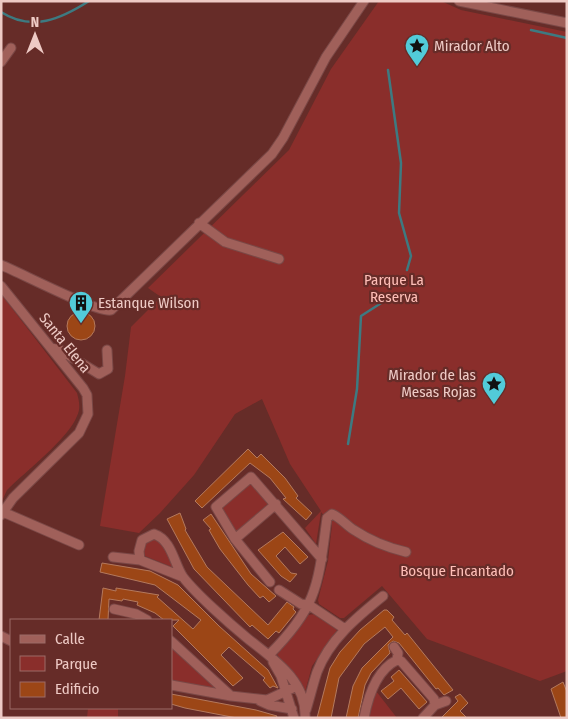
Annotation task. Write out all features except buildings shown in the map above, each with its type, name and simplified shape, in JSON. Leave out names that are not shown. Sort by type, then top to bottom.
[{"type":"street","points":[[1,265],[107,312],[118,305],[199,223],[272,154],[283,138],[326,57],[364,1]]},
{"type":"street","points":[[459,1],[567,22]]},
{"type":"street","points":[[1,62],[11,48]]},
{"type":"street","points":[[199,223],[225,242],[279,260]]},
{"type":"street","name":"Santa Elena","points":[[1,286],[84,388],[87,395],[88,414],[79,433],[29,481],[2,513]]},
{"type":"street","points":[[51,348],[60,350],[99,374],[108,369],[107,350]]},
{"type":"street","points":[[270,582],[234,540],[216,507],[244,480],[251,477],[322,558]]},
{"type":"street","points":[[234,540],[276,504]]},
{"type":"street","points":[[2,513],[79,545]]},
{"type":"street","points":[[269,656],[290,633],[309,605],[315,590],[322,558],[326,518],[332,514],[361,534],[394,549],[406,552]]},
{"type":"street","points":[[140,560],[139,550],[142,540],[149,535],[160,536],[183,577],[245,637],[290,674],[297,686],[306,714]]},
{"type":"street","points":[[113,557],[140,560],[183,577]]},
{"type":"street","points":[[279,590],[301,604],[309,605],[345,629]]},
{"type":"street","points":[[306,714],[318,670],[345,629],[383,596]]},
{"type":"street","points":[[114,609],[136,614],[146,619]]},
{"type":"street","points":[[172,642],[232,696]]},
{"type":"street","points":[[364,718],[367,704],[380,674],[397,660],[398,653],[394,647]]},
{"type":"street","points":[[269,656],[286,690],[293,714]]},
{"type":"street","points":[[397,660],[403,664],[434,699],[436,705]]},
{"type":"street","points":[[172,685],[260,701],[268,700],[297,686]]},
{"type":"street","points":[[260,701],[268,706],[293,714]]},
{"type":"street","points":[[423,718],[436,705],[446,701]]},
{"type":"green space","name":"Parque La Reserva","points":[[379,1],[441,1],[461,10],[567,32],[567,671],[540,681],[427,639],[382,586],[344,618],[340,618],[319,604],[318,600],[328,561],[332,525],[321,512],[316,544],[305,528],[321,511],[290,464],[262,399],[235,414],[194,475],[139,533],[100,526],[125,376],[131,327],[161,297],[148,288],[289,150],[331,69]]},
{"type":"green space","points":[[1,294],[77,393],[79,407],[77,416],[65,434],[7,490],[1,503]]},
{"type":"green space","points":[[251,482],[269,503],[236,532],[220,511],[223,505]]},
{"type":"green space","points":[[152,538],[161,540],[177,569],[145,556],[143,548],[145,542]]},
{"type":"green space","points":[[315,614],[337,630],[312,666],[305,692],[294,673],[277,654],[308,615]]},
{"type":"green space","points":[[172,648],[218,689],[172,680]]},
{"type":"green space","points":[[376,691],[397,718],[368,718]]},
{"type":"green space","points":[[88,709],[118,709],[118,718],[87,718]]},
{"type":"waterway","points":[[1,12],[24,21],[46,21],[68,13],[89,1]]},
{"type":"waterway","points":[[531,30],[567,38]]},
{"type":"waterway","points":[[388,70],[401,163],[399,213],[411,256],[407,270]]},
{"type":"waterway","points":[[348,444],[357,389],[361,316],[389,298]]},
{"type":"place","name":"Mirador Alto","points":[[417,67]]},
{"type":"place","name":"Estanque Wilson","points":[[81,324]]},
{"type":"place","name":"Mirador de las Mesas Rojas","points":[[494,405]]},
{"type":"park label","name":"Bosque Encantado","points":[[457,571]]}]
